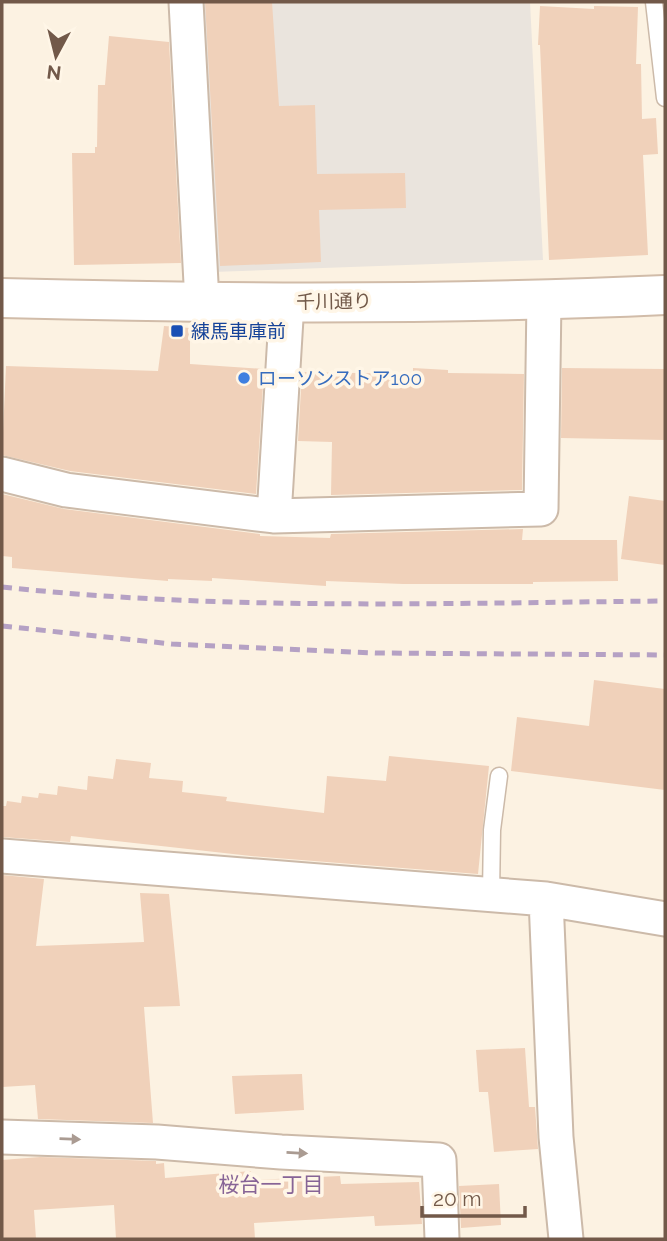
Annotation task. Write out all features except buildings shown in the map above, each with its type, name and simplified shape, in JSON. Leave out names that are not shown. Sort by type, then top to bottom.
[{"type":"main road","name":"千川通り","points":[[2,298],[287,302],[665,295]]},
{"type":"street","points":[[186,2],[202,302]]},
{"type":"street","points":[[2,474],[66,490],[274,516],[541,509],[544,299]]},
{"type":"street","points":[[274,516],[287,302]]},
{"type":"street","points":[[2,856],[546,899],[665,919]]},
{"type":"street","points":[[546,899],[556,1137],[566,1239]]},
{"type":"street","points":[[2,1137],[157,1142],[439,1160],[442,1239]]},
{"type":"lane","points":[[654,2],[665,98]]},
{"type":"lane","points":[[491,894],[492,830],[499,775]]},
{"type":"shaded area","points":[[200,2],[530,2],[543,260],[212,272]]},
{"type":"railway","points":[[2,587],[85,595],[250,603],[665,601]]},
{"type":"railway","points":[[2,626],[172,644],[375,653],[665,655]]},
{"type":"place","name":"練馬車庫前","points":[[177,331]]},
{"type":"place","name":"ローソンストア100","points":[[244,378]]},
{"type":"district","name":"桜台一丁目","points":[[271,1184]]}]
